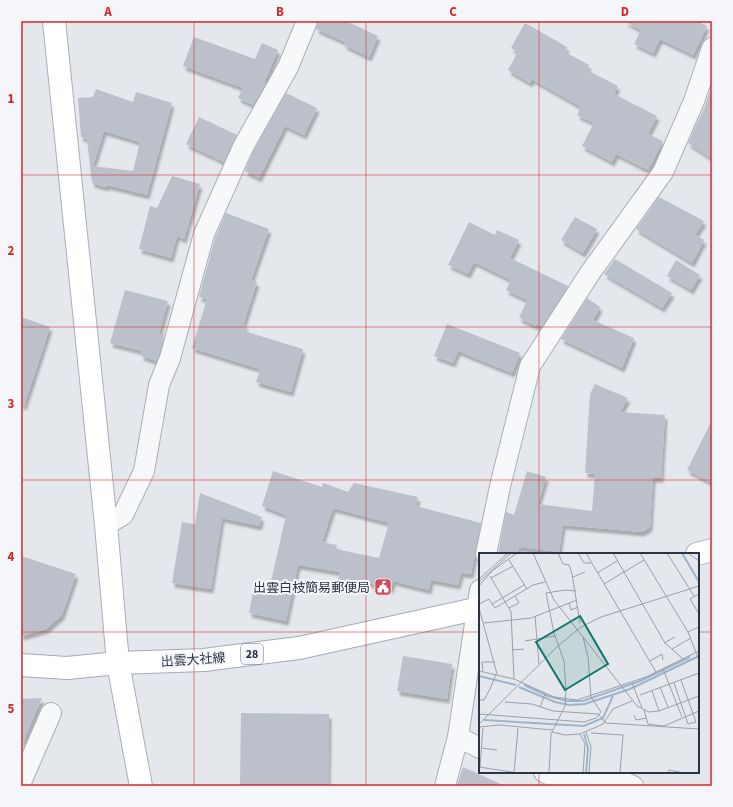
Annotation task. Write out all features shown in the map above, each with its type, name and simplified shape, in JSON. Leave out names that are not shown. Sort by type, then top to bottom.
[{"type":"street","points":[[54,21],[106,525],[118,663],[141,786]]},
{"type":"street","points":[[106,525],[123,515],[144,471],[159,385],[170,358],[204,234],[244,147],[288,67],[307,21]]},
{"type":"street","points":[[486,553],[501,482],[530,366],[590,273],[662,172],[694,101],[712,48]]},
{"type":"street","points":[[699,553],[712,550]]},
{"type":"street","points":[[445,786],[458,737],[479,603]]},
{"type":"street","name":"出雲大社線","points":[[21,665],[67,668],[118,663],[204,660],[299,648],[479,603]]},
{"type":"street","points":[[21,782],[51,714]]},
{"type":"street","points":[[458,737],[479,748]]},
{"type":"street","points":[[546,773],[554,777],[613,778],[633,786]]},
{"type":"building","points":[[318,21],[346,21],[378,36],[369,57],[344,45],[345,42],[316,29]]},
{"type":"building","points":[[624,21],[697,21],[707,26],[693,55],[660,39],[653,53],[634,44],[641,30]]},
{"type":"building","points":[[525,23],[567,47],[565,52],[589,65],[587,70],[618,86],[614,94],[657,116],[648,134],[663,141],[648,170],[616,154],[612,162],[582,146],[594,123],[577,115],[581,107],[532,79],[530,83],[508,70],[518,52],[511,48]]},
{"type":"building","points":[[194,37],[255,59],[262,43],[278,50],[264,83],[266,83],[253,105],[238,98],[243,88],[183,66]]},
{"type":"building","points":[[712,84],[712,159],[688,143],[705,106]]},
{"type":"building","points":[[96,89],[133,102],[136,92],[172,103],[147,195],[107,185],[106,187],[92,183],[87,139],[81,137],[78,98],[93,97]],"holes":[[[104,131],[140,142],[133,171],[93,166]]]},
{"type":"building","points":[[286,93],[317,108],[304,135],[285,126],[259,178],[245,171],[253,152]]},
{"type":"building","points":[[199,117],[237,135],[224,162],[186,144]]},
{"type":"building","points":[[172,176],[200,184],[184,239],[177,236],[171,258],[139,249],[150,206],[157,208]]},
{"type":"building","points":[[659,197],[704,221],[695,235],[704,240],[692,263],[636,229]]},
{"type":"building","points":[[226,213],[269,229],[251,280],[257,282],[243,325],[246,326],[244,331],[303,349],[291,392],[256,382],[260,369],[192,348],[207,299],[199,297],[215,238]]},
{"type":"building","points":[[575,217],[597,229],[583,253],[561,240]]},
{"type":"building","points":[[469,222],[495,235],[497,230],[519,240],[510,258],[568,286],[542,327],[537,324],[536,326],[519,318],[527,300],[506,290],[511,280],[474,262],[468,274],[448,265]]},
{"type":"building","points":[[615,259],[672,293],[662,308],[604,274]]},
{"type":"building","points":[[676,260],[700,275],[691,290],[667,276]]},
{"type":"building","points":[[125,290],[168,301],[159,334],[164,335],[157,361],[141,356],[142,351],[110,343]]},
{"type":"building","points":[[587,298],[600,307],[593,320],[634,338],[622,368],[561,339]]},
{"type":"building","points":[[21,317],[50,327],[24,406],[21,405]]},
{"type":"building","points":[[447,324],[520,353],[512,373],[458,351],[453,363],[434,356]]},
{"type":"building","points":[[595,384],[628,398],[620,412],[665,415],[661,478],[653,478],[650,527],[642,532],[563,525],[559,552],[519,547],[518,553],[498,553],[506,512],[514,515],[527,471],[546,477],[538,504],[592,511],[595,474],[585,473],[590,394]]},
{"type":"building","points":[[712,420],[712,483],[687,470]]},
{"type":"building","points":[[273,471],[322,487],[323,483],[348,492],[354,483],[418,497],[416,506],[481,523],[471,574],[461,573],[458,585],[431,580],[429,590],[393,581],[391,589],[365,582],[364,584],[338,579],[340,572],[298,565],[286,621],[249,613],[254,586],[269,590],[286,515],[262,506]],"holes":[[[333,508],[389,523],[379,558],[336,549],[337,545],[322,542]]]},
{"type":"building","points":[[200,493],[262,517],[259,526],[222,518],[211,589],[172,583],[182,522],[195,524]]},
{"type":"building","points":[[21,556],[76,574],[62,615],[46,629],[21,636]]},
{"type":"building","points":[[403,656],[452,664],[447,699],[397,691]]},
{"type":"building","points":[[42,698],[21,746],[21,699]]},
{"type":"building","points":[[241,713],[329,714],[328,786],[240,786]]},
{"type":"building","points":[[463,767],[505,786],[457,786]]},
{"type":"place","name":"出雲白枝簡易郵便局","points":[[383,587]]}]
